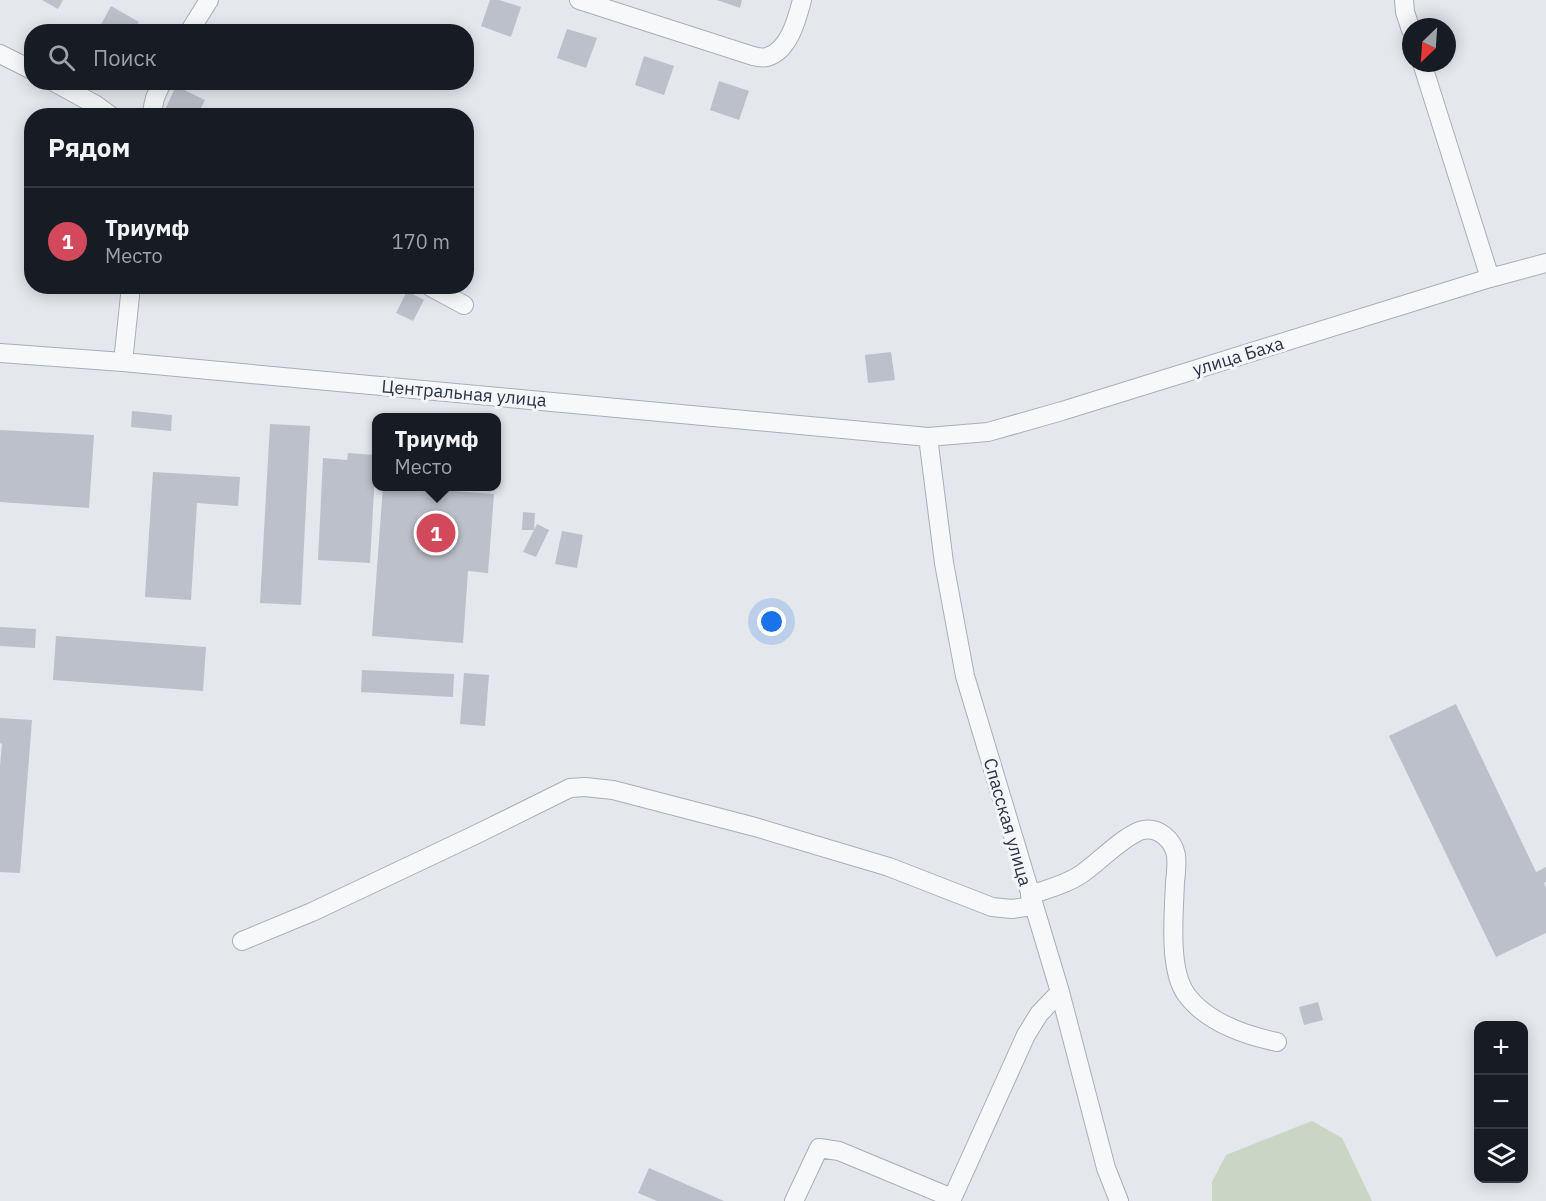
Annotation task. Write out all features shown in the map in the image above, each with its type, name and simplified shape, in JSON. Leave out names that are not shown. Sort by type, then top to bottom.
[{"type":"street","points":[[194,24],[209,0]]},
{"type":"street","points":[[579,0],[753,56],[766,57],[778,52],[787,39],[802,0]]},
{"type":"street","points":[[1404,0],[1408,18]]},
{"type":"street","points":[[0,54],[24,66]]},
{"type":"street","points":[[1425,72],[1490,278]]},
{"type":"street","points":[[69,90],[100,108]]},
{"type":"street","points":[[153,108],[158,90]]},
{"type":"street","name":"улица Баха","points":[[928,437],[988,432],[1490,278],[1546,263]]},
{"type":"street","points":[[123,362],[130,294]]},
{"type":"street","points":[[444,294],[464,305]]},
{"type":"street","name":"Центральная улица","points":[[0,353],[123,362],[928,437]]},
{"type":"street","name":"Спасская улица","points":[[928,437],[944,563],[965,676],[1060,992],[1106,1168],[1119,1201]]},
{"type":"street","points":[[242,940],[312,912],[570,788],[613,790],[755,827],[889,867],[992,907],[1012,909],[1071,881],[1130,836],[1145,829],[1168,838],[1176,855],[1175,960],[1178,979],[1186,994],[1200,1008],[1235,1030],[1277,1042]]},
{"type":"street","points":[[794,1201],[819,1148],[839,1151],[951,1200],[1026,1035],[1038,1014],[1060,992]]},
{"type":"green space","points":[[1312,1121],[1342,1138],[1372,1201],[1212,1201],[1212,1182],[1226,1155]]},
{"type":"building","points":[[42,0],[63,0],[58,9]]},
{"type":"building","points":[[490,0],[499,0],[521,7],[511,37],[481,26]]},
{"type":"building","points":[[717,0],[742,0],[740,8]]},
{"type":"building","points":[[111,6],[139,22],[138,24],[101,24]]},
{"type":"building","points":[[567,29],[597,38],[586,68],[557,58]]},
{"type":"building","points":[[644,56],[674,66],[664,95],[635,85]]},
{"type":"building","points":[[719,81],[749,91],[739,120],[710,110]]},
{"type":"building","points":[[174,90],[184,90],[205,100],[201,108],[166,108]]},
{"type":"building","points":[[406,294],[413,294],[424,300],[413,321],[396,313]]},
{"type":"building","points":[[891,352],[895,380],[868,383],[865,355]]},
{"type":"building","points":[[132,411],[172,415],[171,431],[131,427]]},
{"type":"building","points":[[270,424],[310,426],[301,605],[260,603]]},
{"type":"building","points":[[0,430],[94,435],[89,508],[0,502]]},
{"type":"building","points":[[348,453],[372,455],[372,491],[374,491],[370,563],[318,560],[323,458],[347,460]]},
{"type":"building","points":[[153,472],[240,477],[238,506],[197,503],[191,600],[145,597]]},
{"type":"building","points":[[383,491],[452,491],[494,494],[488,573],[468,571],[463,643],[372,636]]},
{"type":"building","points":[[523,512],[535,513],[534,530],[522,530]]},
{"type":"building","points":[[537,524],[549,530],[536,557],[523,552]]},
{"type":"building","points":[[562,531],[583,535],[577,568],[555,564]]},
{"type":"building","points":[[0,627],[36,629],[35,648],[0,646]]},
{"type":"building","points":[[56,636],[206,647],[203,691],[53,680]]},
{"type":"building","points":[[362,670],[454,674],[453,697],[361,692]]},
{"type":"building","points":[[464,673],[489,675],[485,726],[460,724]]},
{"type":"building","points":[[1456,704],[1536,872],[1546,867],[1546,882],[1544,883],[1546,933],[1496,957],[1389,736]]},
{"type":"building","points":[[0,718],[32,720],[20,873],[0,872],[2,744],[0,743]]},
{"type":"building","points":[[1318,1002],[1323,1020],[1304,1025],[1299,1007]]},
{"type":"building","points":[[649,1168],[724,1201],[657,1201],[638,1193]]},
{"type":"place","name":"Триумф","points":[[436,533]]}]
